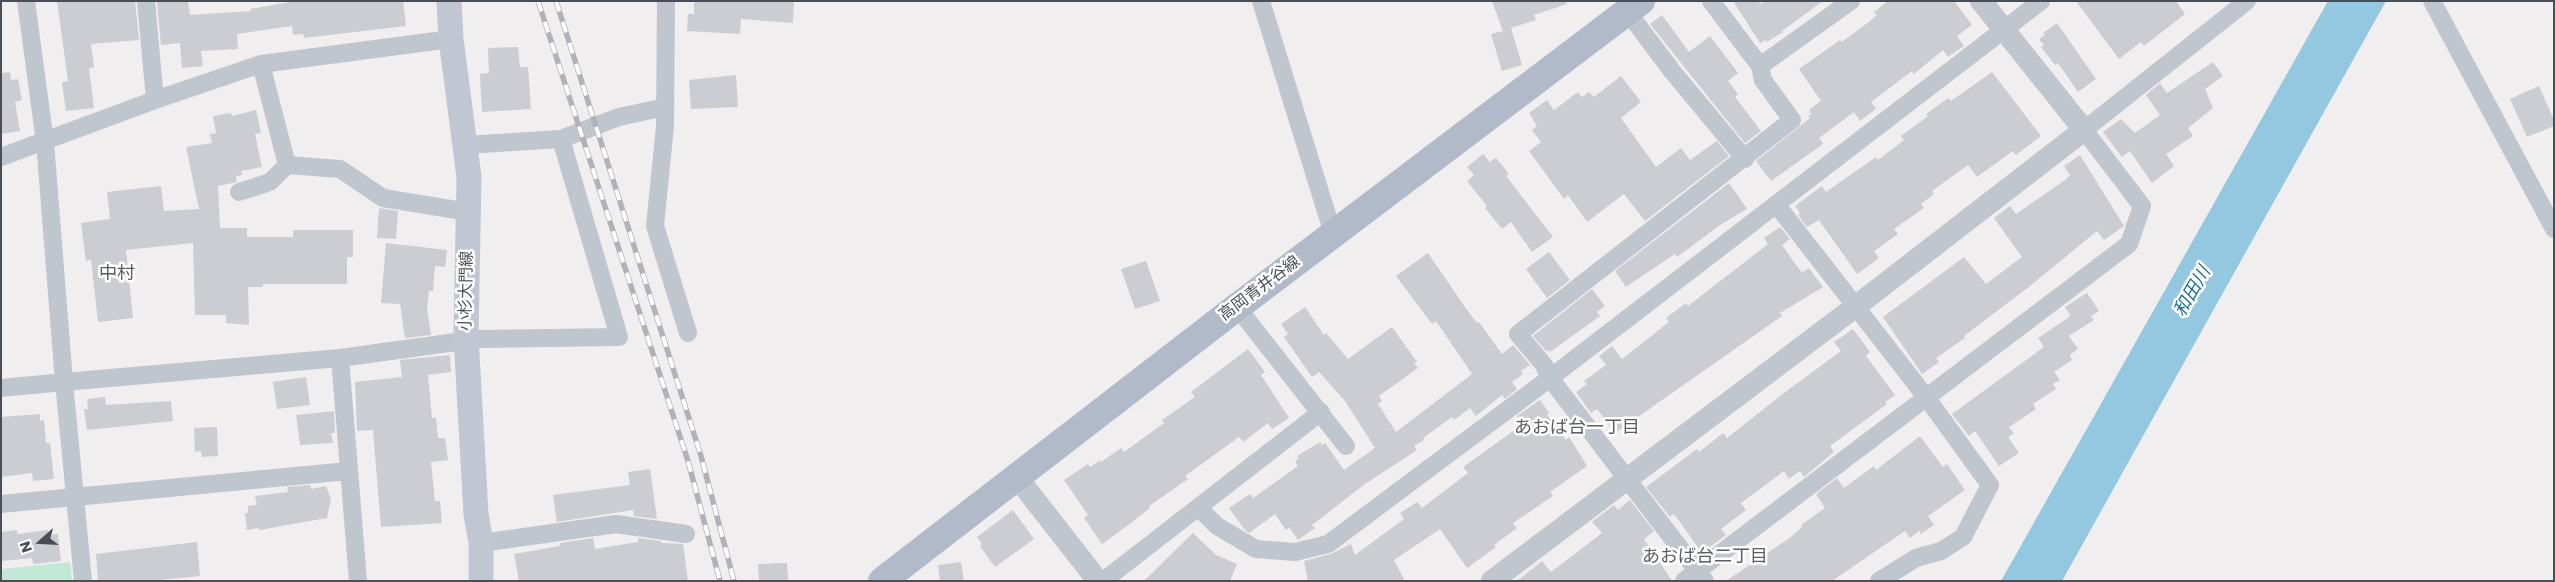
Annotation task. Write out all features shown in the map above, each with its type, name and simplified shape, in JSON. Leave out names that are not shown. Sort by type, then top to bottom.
[{"type":"main road","name":"小杉大門線","points":[[449,1],[451,39],[469,177],[466,342],[476,514],[481,543],[481,581]]},
{"type":"main road","name":"高岡青井谷線","points":[[882,581],[1016,476],[1632,6]]},
{"type":"street","points":[[26,1],[45,142],[64,382],[83,581]]},
{"type":"street","points":[[146,1],[155,100]]},
{"type":"street","points":[[666,1],[666,126],[654,226],[688,333]]},
{"type":"street","points":[[1262,1],[1333,234]]},
{"type":"street","points":[[1711,1],[1760,66],[1762,80],[1792,120],[1745,159],[1518,334],[1544,365],[1550,378],[1627,479],[1695,577],[1926,397],[2129,244],[2142,206],[1981,1]]},
{"type":"street","points":[[1760,66],[1851,1]]},
{"type":"street","points":[[1199,508],[1217,526],[1256,549],[1294,552],[1328,544],[1550,378],[2041,1]]},
{"type":"street","points":[[1492,581],[1854,307],[2084,130],[2247,1]]},
{"type":"street","points":[[2432,1],[2554,229]]},
{"type":"street","points":[[1632,6],[1672,71],[1745,159]]},
{"type":"street","points":[[1,157],[155,100],[261,64],[451,39]]},
{"type":"street","points":[[261,64],[287,165]]},
{"type":"street","points":[[465,145],[561,139],[619,117],[665,107]]},
{"type":"street","points":[[1,388],[340,358],[478,339],[619,337],[561,139]]},
{"type":"street","points":[[239,192],[270,182],[287,165],[340,169],[383,198],[469,212]]},
{"type":"street","points":[[1776,204],[1854,307],[1926,397],[1990,485],[1963,537],[1941,550],[1916,558],[1879,581]]},
{"type":"street","points":[[1237,307],[1346,446]]},
{"type":"street","points":[[340,358],[358,581]]},
{"type":"street","points":[[1104,581],[1321,412]]},
{"type":"street","points":[[1,504],[348,472]]},
{"type":"street","points":[[1016,476],[1098,581]]},
{"type":"street","points":[[481,543],[616,524],[686,534]]},
{"type":"green space","points":[[70,562],[72,581],[1,581],[1,569]]},
{"type":"water","name":"和田川","points":[[2328,1],[2386,1],[2062,581],[2001,581]]},
{"type":"building","points":[[57,1],[135,1],[139,40],[91,44],[94,67],[89,68],[94,108],[66,111],[62,82],[68,81]]},
{"type":"building","points":[[188,1],[190,15],[251,11],[250,9],[296,1],[403,1],[406,26],[304,38],[303,34],[293,35],[292,26],[237,34],[238,49],[201,51],[203,66],[182,68],[180,43],[161,45],[157,2]]},
{"type":"building","points":[[694,1],[794,1],[793,23],[741,19],[740,34],[687,31],[688,14],[694,14]]},
{"type":"building","points":[[1492,1],[1566,1],[1567,4],[1534,15],[1536,20],[1511,28],[1522,65],[1502,71],[1491,34],[1503,31]]},
{"type":"building","points":[[1733,1],[1758,1],[1760,4],[1765,1],[1823,1],[1783,32],[1767,42],[1766,40],[1760,43]]},
{"type":"building","points":[[1888,1],[1954,1],[1972,25],[1957,36],[1964,46],[1948,57],[1943,50],[1914,74],[1912,71],[1871,102],[1876,109],[1860,121],[1854,112],[1819,138],[1823,144],[1771,181],[1756,161],[1810,118],[1808,116],[1811,114],[1809,110],[1821,101],[1799,69],[1840,40],[1842,42],[1870,21],[1877,15],[1874,12]]},
{"type":"building","points":[[2076,1],[2176,1],[2185,14],[2144,46],[2141,42],[2119,59]]},
{"type":"building","points":[[1662,15],[1689,52],[1710,36],[1738,73],[1728,81],[1738,94],[1735,97],[1761,131],[1745,143],[1650,24]]},
{"type":"building","points":[[2057,23],[2096,79],[2078,92],[2058,63],[2055,65],[2041,47],[2044,45],[2039,39],[2045,35],[2043,33]]},
{"type":"building","points":[[518,47],[520,67],[528,67],[531,109],[482,112],[480,74],[489,73],[488,48]]},
{"type":"building","points":[[2213,62],[2223,76],[2205,89],[2213,108],[2188,128],[2193,136],[2166,154],[2174,166],[2152,183],[2130,151],[2122,157],[2103,132],[2121,119],[2135,133],[2160,115],[2146,95],[2160,83],[2167,93]]},
{"type":"building","points":[[10,72],[11,80],[18,79],[22,100],[15,102],[20,131],[1,134],[1,73]]},
{"type":"building","points":[[1992,72],[2041,136],[2016,155],[2013,151],[1977,177],[1968,165],[1932,191],[1934,194],[1921,204],[1924,208],[1894,229],[1898,234],[1874,251],[1879,258],[1857,274],[1819,220],[1807,227],[1798,215],[1800,213],[1795,206],[1822,186],[1826,192],[1876,157],[1878,160],[1904,140],[1901,136],[1928,116],[1926,114],[1948,98],[1951,101]]},
{"type":"building","points":[[736,75],[738,107],[691,109],[689,80]]},
{"type":"building","points":[[1621,76],[1641,102],[1621,118],[1656,167],[1681,148],[1690,160],[1717,141],[1729,156],[1645,221],[1624,194],[1587,222],[1568,195],[1564,199],[1529,151],[1541,142],[1532,130],[1537,126],[1529,113],[1547,100],[1554,110],[1578,92],[1582,97],[1589,92],[1594,97]]},
{"type":"building","points":[[2539,86],[2554,120],[2554,126],[2527,137],[2510,99]]},
{"type":"building","points":[[256,110],[261,133],[255,134],[262,167],[241,171],[242,175],[236,176],[237,182],[218,186],[220,228],[247,228],[247,237],[293,237],[293,230],[353,230],[353,257],[347,257],[347,284],[263,284],[263,287],[248,287],[249,325],[226,323],[226,315],[195,315],[193,243],[126,250],[133,318],[98,322],[91,260],[86,261],[81,223],[110,219],[107,192],[161,186],[164,211],[199,209],[186,147],[212,143],[210,134],[216,133],[213,116],[231,113],[232,116]]},
{"type":"building","points":[[1483,154],[1490,162],[1496,158],[1509,174],[1506,176],[1553,237],[1532,252],[1511,222],[1502,229],[1467,181],[1474,175],[1467,167]]},
{"type":"building","points":[[2080,155],[2124,226],[2104,240],[2097,231],[2030,286],[1964,336],[1965,338],[1936,358],[1939,362],[1922,374],[1883,317],[1964,257],[1986,284],[2022,257],[1994,218],[2010,206],[2016,214],[2065,180],[2070,175],[2064,166]]},
{"type":"building","points":[[1729,183],[1747,209],[1720,225],[1677,257],[1675,254],[1626,287],[1615,271]]},
{"type":"building","points":[[379,208],[398,211],[396,239],[377,238]]},
{"type":"building","points":[[1780,227],[1790,239],[1782,245],[1802,273],[1809,268],[1823,287],[1780,313],[1782,316],[1615,433],[1597,409],[1591,413],[1576,392],[1587,384],[1584,381],[1606,365],[1599,356],[1612,346],[1622,359],[1669,322],[1666,318],[1686,303],[1688,306],[1768,244],[1764,238]]},
{"type":"building","points":[[386,243],[447,250],[445,267],[435,266],[433,291],[429,291],[427,309],[431,335],[405,338],[400,304],[381,303]]},
{"type":"building","points":[[1549,252],[1570,280],[1547,298],[1526,269]]},
{"type":"building","points":[[1428,253],[1467,310],[1477,323],[1479,322],[1502,354],[1513,345],[1530,365],[1521,371],[1523,374],[1512,382],[1517,389],[1505,399],[1502,395],[1476,416],[1470,408],[1454,420],[1452,417],[1414,446],[1417,450],[1365,484],[1312,525],[1315,528],[1298,540],[1289,527],[1286,530],[1275,514],[1249,533],[1229,508],[1250,494],[1253,498],[1298,466],[1295,461],[1299,458],[1297,456],[1320,442],[1322,445],[1325,443],[1344,470],[1375,448],[1345,401],[1319,372],[1312,377],[1284,337],[1288,334],[1281,324],[1305,307],[1324,335],[1326,333],[1348,359],[1392,327],[1417,362],[1414,363],[1418,368],[1379,396],[1382,401],[1378,404],[1396,432],[1472,374],[1436,321],[1432,324],[1396,276]]},
{"type":"building","points":[[1146,261],[1160,301],[1135,309],[1121,269]]},
{"type":"building","points":[[1592,289],[1605,306],[1597,312],[1600,316],[1550,352],[1549,350],[1547,352],[1533,336]]},
{"type":"building","points":[[2087,293],[2099,311],[2091,316],[2094,320],[2069,336],[2078,349],[2070,355],[2072,360],[2054,372],[2060,380],[2053,384],[2056,389],[2033,404],[2036,409],[2009,427],[2014,433],[2008,437],[2019,453],[1999,466],[1975,431],[1969,436],[1952,414],[2044,347],[2038,338],[2068,318],[2070,315],[2065,307]]},
{"type":"building","points":[[1853,329],[1870,352],[1866,356],[1895,395],[1885,402],[1887,404],[1830,446],[1834,452],[1804,477],[1800,471],[1789,479],[1784,471],[1741,503],[1746,510],[1721,529],[1726,535],[1702,553],[1674,514],[1670,517],[1646,487],[1697,449],[1699,452],[1723,433],[1727,438],[1841,351],[1834,342]]},
{"type":"building","points":[[1248,349],[1265,372],[1261,375],[1289,418],[1272,429],[1268,423],[1243,442],[1239,437],[1185,476],[1188,479],[1149,506],[1150,508],[1102,544],[1084,518],[1088,515],[1064,480],[1088,464],[1090,467],[1100,460],[1101,462],[1121,448],[1124,452],[1164,423],[1162,420],[1195,397],[1191,392]]},
{"type":"building","points":[[450,355],[451,372],[428,375],[432,418],[436,418],[438,438],[445,438],[448,460],[431,462],[435,501],[440,501],[442,523],[381,527],[373,430],[357,431],[355,382],[402,377],[400,360]]},
{"type":"building","points":[[306,377],[310,405],[277,409],[273,382]]},
{"type":"building","points":[[105,397],[106,405],[171,401],[173,421],[87,430],[84,409],[88,409],[87,399]]},
{"type":"building","points":[[1540,400],[1549,413],[1547,415],[1566,440],[1569,437],[1587,466],[1550,492],[1553,496],[1513,523],[1517,528],[1494,545],[1496,547],[1467,568],[1440,529],[1394,560],[1405,581],[1308,581],[1304,561],[1331,554],[1351,544],[1355,555],[1404,519],[1400,513],[1417,502],[1422,508],[1468,473],[1463,467],[1523,424],[1517,416]]},
{"type":"building","points":[[334,411],[335,433],[331,433],[333,443],[300,445],[296,415]]},
{"type":"building","points":[[40,414],[40,421],[44,420],[46,443],[50,443],[54,479],[33,481],[32,473],[1,477],[1,417]]},
{"type":"building","points":[[217,427],[218,456],[202,457],[201,451],[195,452],[194,428]]},
{"type":"building","points":[[1920,436],[1943,467],[1947,464],[1965,490],[1928,516],[1934,525],[1921,534],[1919,531],[1910,538],[1905,531],[1832,581],[1726,581],[1791,537],[1802,527],[1801,525],[1825,508],[1816,494],[1837,478],[1844,488],[1874,466],[1876,470]]},
{"type":"building","points":[[650,469],[657,519],[634,516],[633,510],[557,522],[553,495],[630,485],[628,472]]},
{"type":"building","points":[[310,485],[311,489],[326,486],[331,499],[327,518],[259,530],[259,528],[247,530],[245,513],[248,513],[248,506],[257,505],[255,496],[288,492],[287,487]]},
{"type":"building","points":[[1630,500],[1654,531],[1644,539],[1672,581],[1517,581],[1542,561],[1551,572],[1602,533],[1592,522],[1614,505],[1618,510]]},
{"type":"building","points":[[1013,510],[1034,539],[995,567],[980,546],[982,544],[977,537]]},
{"type":"building","points":[[17,530],[17,534],[48,530],[49,535],[58,534],[61,561],[33,564],[32,558],[1,561],[1,532]]},
{"type":"building","points":[[1193,533],[1216,555],[1237,564],[1230,581],[1144,581]]},
{"type":"building","points":[[593,538],[595,549],[638,542],[638,538],[661,541],[661,543],[683,544],[688,581],[519,581],[514,554],[560,546],[560,543]]},
{"type":"building","points":[[197,542],[200,576],[149,581],[98,581],[96,554]]},
{"type":"building","points":[[961,562],[964,581],[940,581],[938,565]]},
{"type":"building","points":[[787,563],[788,581],[759,581],[758,564]]},
{"type":"railway","points":[[538,1],[688,461],[720,581]]},
{"type":"railway","points":[[556,1],[701,456],[734,581]]},
{"type":"district","name":"中村","points":[[117,274]]},
{"type":"district","name":"あおば台一丁目","points":[[1577,428]]},
{"type":"district","name":"あおば台二丁目","points":[[1705,557]]}]
